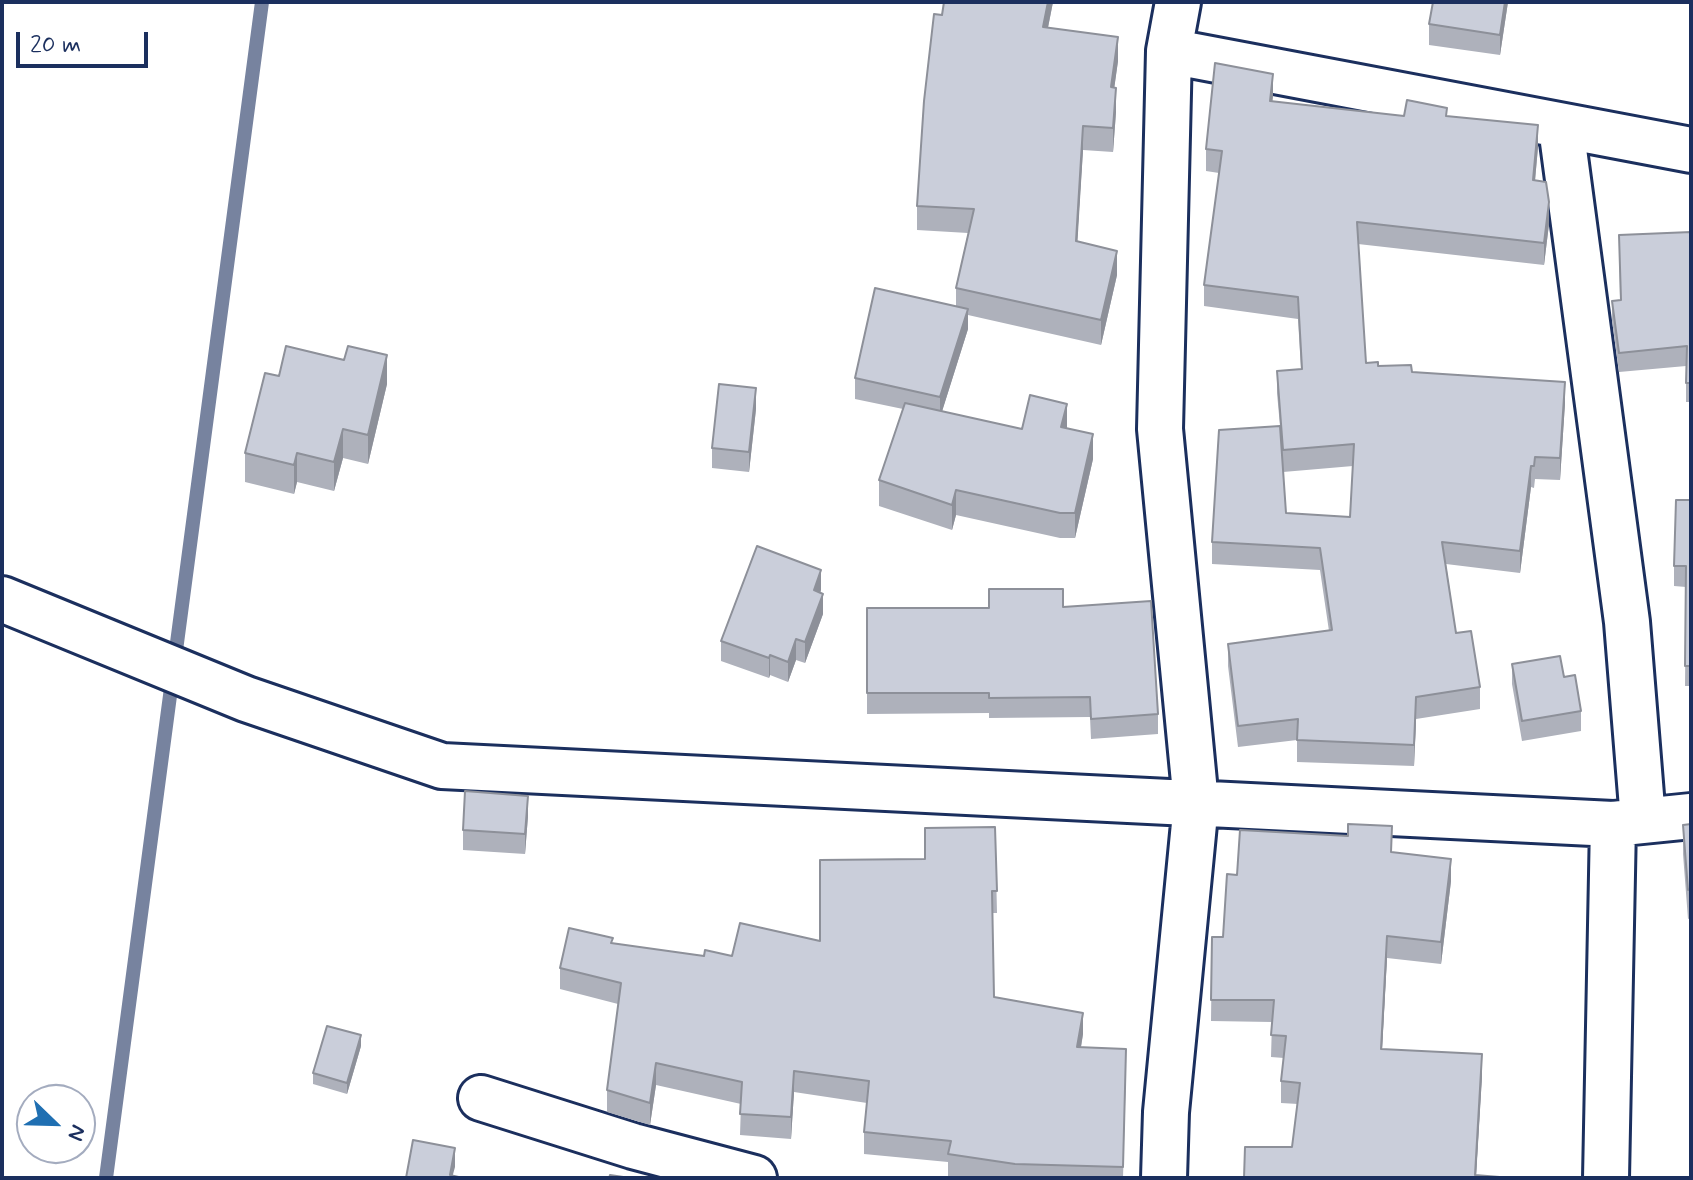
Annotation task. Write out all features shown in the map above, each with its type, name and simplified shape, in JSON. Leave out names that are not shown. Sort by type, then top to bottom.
[{"type":"street","points":[[1164,1178],[1166,1112],[1196,803],[1160,429],[1169,51],[1178,2]]},
{"type":"street","points":[[1169,51],[1691,150]]},
{"type":"street","points":[[1561,127],[1627,622],[1628,822],[1606,1178]]},
{"type":"street","points":[[2,599],[246,699],[442,766],[1628,822],[1691,816]]},
{"type":"street","points":[[481,1098],[633,1146],[754,1178]]},
{"type":"building","points":[[944,2],[1048,2],[1043,27],[1118,37],[1111,87],[1116,88],[1113,128],[1083,126],[1076,241],[1117,251],[1101,320],[956,288],[974,209],[917,206],[934,14],[942,15]]},
{"type":"building","points":[[1433,2],[1505,2],[1500,35],[1429,24]]},
{"type":"building","points":[[1215,63],[1273,74],[1270,101],[1404,116],[1407,100],[1447,108],[1446,116],[1538,125],[1533,180],[1546,182],[1549,202],[1544,243],[1357,222],[1366,363],[1378,362],[1378,366],[1411,365],[1412,372],[1565,382],[1560,458],[1535,457],[1534,466],[1531,466],[1520,551],[1442,542],[1456,633],[1471,631],[1480,687],[1416,697],[1414,745],[1297,740],[1298,719],[1238,726],[1228,644],[1332,630],[1320,548],[1212,542],[1219,430],[1280,426],[1286,513],[1350,517],[1354,444],[1283,450],[1277,371],[1302,369],[1298,297],[1204,285],[1222,151],[1206,149]]},
{"type":"building","points":[[1691,232],[1691,383],[1686,383],[1687,346],[1619,353],[1612,301],[1621,300],[1619,235]]},
{"type":"building","points":[[875,288],[968,309],[940,397],[855,378]]},
{"type":"building","points":[[286,346],[344,360],[348,346],[387,355],[368,435],[343,429],[334,462],[297,453],[294,465],[245,453],[265,373],[279,376]]},
{"type":"building","points":[[719,384],[756,388],[749,452],[712,448]]},
{"type":"building","points":[[1030,395],[1067,404],[1061,427],[1093,434],[1075,513],[1060,513],[956,490],[952,505],[879,480],[905,403],[1022,429]]},
{"type":"building","points":[[1676,500],[1691,500],[1691,666],[1685,666],[1686,566],[1674,566]]},
{"type":"building","points":[[757,546],[821,570],[814,590],[823,594],[805,642],[796,639],[788,662],[721,641]]},
{"type":"building","points":[[989,589],[1063,589],[1063,607],[1151,601],[1158,714],[1091,719],[1090,697],[989,698],[989,693],[867,693],[867,608],[989,608]]},
{"type":"building","points":[[1560,656],[1564,677],[1575,675],[1581,711],[1522,721],[1512,664]]},
{"type":"building","points":[[465,791],[528,796],[525,834],[463,830]]},
{"type":"building","points":[[1348,824],[1392,826],[1391,852],[1451,859],[1441,942],[1387,936],[1381,1049],[1482,1054],[1475,1175],[1512,1178],[1244,1178],[1245,1147],[1292,1147],[1300,1083],[1281,1081],[1286,1036],[1271,1035],[1274,1000],[1211,1000],[1212,937],[1223,937],[1227,874],[1237,875],[1240,830],[1348,836]]},
{"type":"building","points":[[1691,824],[1691,889],[1688,890],[1683,825]]},
{"type":"building","points":[[995,827],[997,891],[992,891],[994,997],[1083,1013],[1077,1047],[1126,1049],[1123,1167],[1015,1164],[948,1154],[951,1141],[864,1132],[869,1081],[794,1071],[791,1117],[740,1114],[742,1082],[656,1063],[650,1103],[607,1090],[621,983],[560,968],[569,928],[613,938],[611,943],[704,956],[705,950],[732,956],[740,923],[820,941],[820,860],[925,859],[925,828]]},
{"type":"building","points":[[327,1026],[361,1035],[347,1083],[313,1073]]},
{"type":"building","points":[[413,1140],[455,1148],[450,1175],[463,1178],[406,1178]]},
{"type":"waterway","points":[[106,1178],[262,2]]}]
